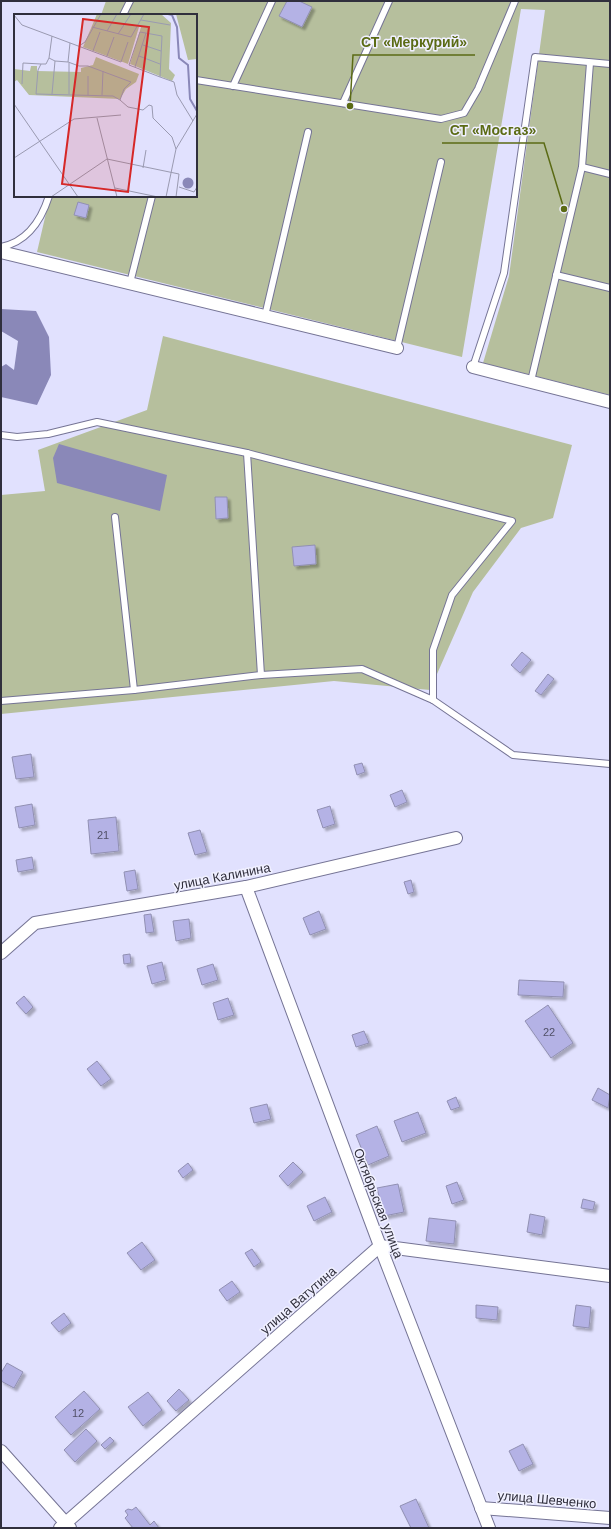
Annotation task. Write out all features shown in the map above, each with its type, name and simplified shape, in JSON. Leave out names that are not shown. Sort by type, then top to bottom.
[{"type":"street","points":[[1,252],[397,348]]},
{"type":"street","points":[[473,367],[610,402]]},
{"type":"street","name":"улица Калинина","points":[[1,953],[35,923],[246,887],[456,838]]},
{"type":"street","name":"Октябрьская улица","points":[[246,887],[380,1246],[489,1528]]},
{"type":"street","points":[[380,1246],[610,1276]]},
{"type":"street","name":"улица Ватутина","points":[[66,1526],[380,1246]]},
{"type":"street","points":[[1,1451],[66,1526]]},
{"type":"street","name":"улица Шевченко","points":[[481,1508],[610,1518]]},
{"type":"lane","points":[[124,14],[130,1]]},
{"type":"lane","points":[[233,86],[272,1]]},
{"type":"lane","points":[[342,103],[389,1]]},
{"type":"lane","points":[[197,80],[441,119],[464,113],[478,89],[515,1]]},
{"type":"lane","points":[[473,367],[504,273],[535,57],[610,64]]},
{"type":"lane","points":[[531,381],[582,167],[590,63]]},
{"type":"lane","points":[[265,316],[308,132]]},
{"type":"lane","points":[[397,348],[441,162]]},
{"type":"lane","points":[[582,167],[610,174]]},
{"type":"lane","points":[[1,247],[13,245],[32,230],[48,197]]},
{"type":"lane","points":[[130,283],[152,197]]},
{"type":"lane","points":[[556,275],[610,288]]},
{"type":"lane","points":[[1,435],[17,437],[48,434],[97,422],[247,453],[512,521],[452,595],[433,650],[433,700]]},
{"type":"lane","points":[[247,453],[261,676]]},
{"type":"lane","points":[[115,517],[134,690]]},
{"type":"lane","points":[[1,701],[134,690],[261,676],[362,669],[433,700],[513,755],[610,764]]},
{"type":"green space","points":[[106,1],[610,1],[610,395],[483,363],[509,276],[545,10],[521,9],[462,357],[37,252],[50,197],[197,197],[197,14],[101,14]]},
{"type":"green space","points":[[163,336],[572,445],[553,518],[521,528],[473,592],[430,690],[334,681],[1,714],[1,495],[45,491],[38,450],[147,410]]},
{"type":"water","points":[[1,309],[36,311],[49,337],[51,375],[37,405],[1,397],[1,367],[6,364],[14,370],[18,341],[1,331]]},
{"type":"water","points":[[59,444],[167,475],[160,511],[57,483],[53,458]]},
{"type":"building","points":[[287,1],[299,1],[312,7],[302,27],[279,16]]},
{"type":"building","points":[[78,202],[89,205],[86,218],[74,215]]},
{"type":"building","points":[[215,497],[227,497],[228,518],[216,519]]},
{"type":"building","points":[[315,545],[316,564],[294,566],[292,547]]},
{"type":"building","points":[[522,652],[531,660],[520,673],[511,665]]},
{"type":"building","points":[[548,674],[554,679],[541,695],[535,691]]},
{"type":"building","points":[[31,754],[34,777],[16,779],[12,757]]},
{"type":"building","points":[[362,763],[365,772],[357,775],[354,765]]},
{"type":"building","points":[[402,790],[407,802],[395,807],[390,795]]},
{"type":"building","points":[[32,804],[35,825],[19,828],[15,807]]},
{"type":"building","points":[[330,806],[335,824],[323,828],[317,810]]},
{"type":"building","points":[[116,817],[119,851],[91,854],[88,820]]},
{"type":"building","points":[[200,830],[207,852],[195,855],[188,833]]},
{"type":"building","points":[[32,857],[34,869],[18,872],[16,860]]},
{"type":"building","points":[[135,870],[138,889],[127,891],[124,872]]},
{"type":"building","points":[[411,880],[414,892],[408,894],[404,882]]},
{"type":"building","points":[[319,911],[326,929],[310,935],[303,918]]},
{"type":"building","points":[[151,914],[154,932],[146,933],[144,915]]},
{"type":"building","points":[[189,919],[191,938],[176,941],[173,921]]},
{"type":"building","points":[[130,954],[131,963],[124,964],[123,955]]},
{"type":"building","points":[[162,962],[166,980],[152,984],[147,966]]},
{"type":"building","points":[[213,964],[218,980],[202,985],[197,969]]},
{"type":"building","points":[[519,980],[564,982],[563,997],[518,995]]},
{"type":"building","points":[[24,996],[33,1007],[26,1014],[16,1003]]},
{"type":"building","points":[[228,998],[234,1015],[218,1020],[213,1003]]},
{"type":"building","points":[[548,1005],[573,1043],[551,1058],[525,1021]]},
{"type":"building","points":[[364,1031],[369,1043],[356,1047],[352,1035]]},
{"type":"building","points":[[97,1061],[111,1079],[101,1086],[87,1069]]},
{"type":"building","points":[[598,1088],[610,1095],[608,1108],[592,1100]]},
{"type":"building","points":[[456,1097],[460,1107],[451,1110],[447,1101]]},
{"type":"building","points":[[267,1104],[271,1119],[254,1123],[250,1108]]},
{"type":"building","points":[[418,1112],[426,1133],[402,1142],[394,1121]]},
{"type":"building","points":[[377,1126],[389,1156],[368,1165],[356,1135]]},
{"type":"building","points":[[293,1162],[303,1172],[288,1186],[279,1176]]},
{"type":"building","points":[[188,1163],[193,1170],[183,1178],[178,1171]]},
{"type":"building","points":[[457,1182],[464,1200],[452,1204],[446,1186]]},
{"type":"building","points":[[398,1184],[404,1212],[384,1216],[377,1188]]},
{"type":"building","points":[[325,1197],[332,1212],[314,1221],[307,1206]]},
{"type":"building","points":[[583,1199],[595,1202],[593,1210],[581,1208]]},
{"type":"building","points":[[530,1214],[545,1217],[542,1235],[527,1232]]},
{"type":"building","points":[[429,1218],[456,1221],[454,1244],[426,1241]]},
{"type":"building","points":[[142,1242],[155,1260],[141,1270],[127,1253]]},
{"type":"building","points":[[252,1249],[261,1262],[254,1267],[245,1253]]},
{"type":"building","points":[[232,1281],[240,1292],[227,1301],[219,1290]]},
{"type":"building","points":[[476,1305],[498,1307],[497,1320],[476,1318]]},
{"type":"building","points":[[576,1305],[591,1307],[589,1328],[573,1326]]},
{"type":"building","points":[[64,1313],[71,1323],[59,1332],[51,1323]]},
{"type":"building","points":[[7,1363],[23,1372],[14,1388],[1,1381],[1,1373]]},
{"type":"building","points":[[179,1389],[189,1400],[176,1411],[167,1401]]},
{"type":"building","points":[[84,1391],[100,1409],[71,1435],[55,1417]]},
{"type":"building","points":[[148,1392],[162,1410],[143,1426],[128,1407]]},
{"type":"building","points":[[86,1429],[97,1441],[75,1462],[64,1450]]},
{"type":"building","points":[[110,1437],[114,1441],[105,1449],[101,1445]]},
{"type":"building","points":[[523,1444],[533,1464],[519,1471],[509,1451]]},
{"type":"building","points":[[416,1499],[429,1528],[411,1528],[400,1506]]},
{"type":"building","points":[[136,1507],[150,1525],[154,1521],[159,1528],[133,1528],[125,1518],[128,1515],[125,1511],[128,1509],[132,1510]]},
{"type":"place","name":"СТ «Меркурий»","points":[[350,106]]},
{"type":"place","name":"СТ «Мосгаз»","points":[[564,209]]}]
